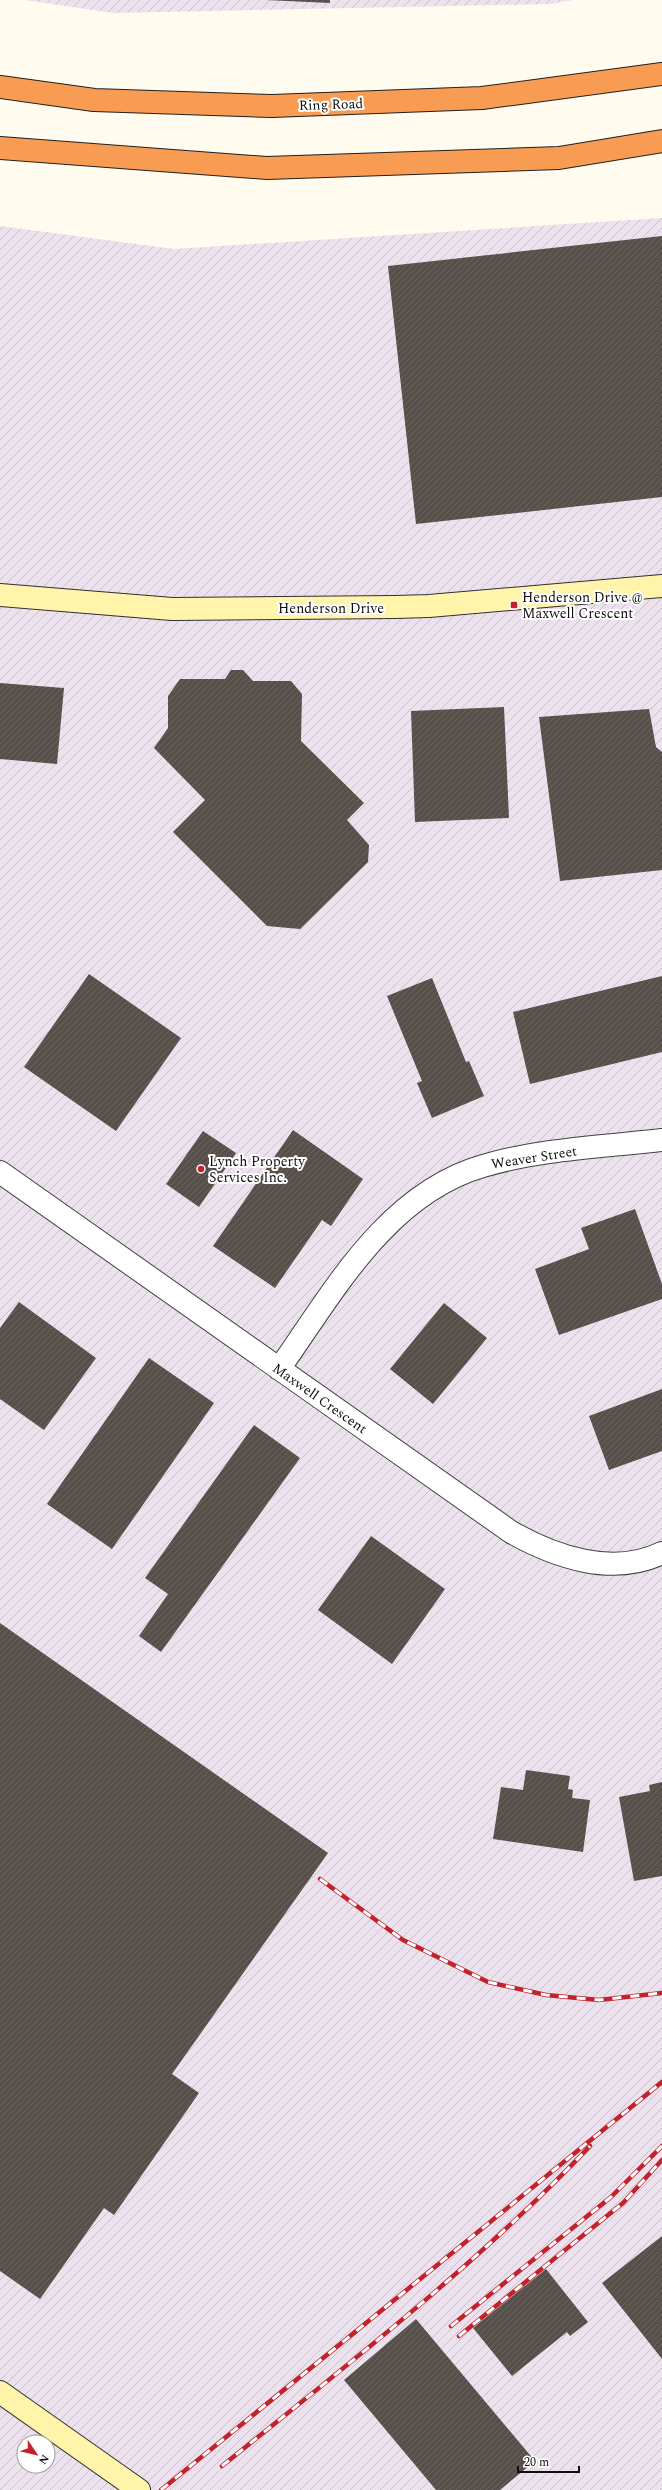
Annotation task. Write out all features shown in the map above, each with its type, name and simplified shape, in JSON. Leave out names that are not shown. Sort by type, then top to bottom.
[{"type":"highway","name":"Ring Road","points":[[0,87],[94,100],[272,106],[482,98],[662,74]]},
{"type":"highway","points":[[0,148],[267,168],[559,158],[662,141]]},
{"type":"street","name":"Henderson Drive","points":[[0,595],[172,609],[394,607],[429,606],[662,586]]},
{"type":"street","name":"Weaver Street","points":[[279,1369],[365,1248],[394,1219],[425,1195],[474,1169],[513,1158],[662,1140]]},
{"type":"street","name":"Maxwell Crescent","points":[[0,1172],[511,1532],[530,1543],[551,1552],[592,1563],[637,1560],[662,1554]]},
{"type":"street","points":[[0,2392],[139,2490]]},
{"type":"shaded area","points":[[25,0],[572,0],[551,4],[113,13]]},
{"type":"shaded area","points":[[662,218],[662,2490],[0,2490],[0,226],[174,249]]},
{"type":"building","points":[[265,0],[330,0],[330,3]]},
{"type":"building","points":[[662,236],[662,497],[416,524],[388,266]]},
{"type":"building","points":[[231,670],[243,670],[253,681],[291,681],[302,694],[301,741],[364,803],[347,820],[369,845],[368,862],[300,929],[267,926],[173,832],[205,800],[154,748],[168,728],[168,696],[180,679],[225,679]]},
{"type":"building","points":[[0,683],[64,688],[57,764],[0,759]]},
{"type":"building","points":[[504,707],[509,818],[415,822],[411,711]]},
{"type":"building","points":[[649,709],[656,747],[662,752],[662,870],[560,881],[539,717]]},
{"type":"building","points":[[89,974],[181,1038],[116,1131],[24,1067]]},
{"type":"building","points":[[662,976],[662,1052],[530,1084],[513,1012]]},
{"type":"building","points":[[432,978],[466,1062],[469,1061],[484,1096],[432,1118],[417,1083],[422,1081],[387,996]]},
{"type":"building","points":[[293,1130],[363,1179],[331,1226],[322,1220],[275,1288],[213,1246]]},
{"type":"building","name":"Lynch Property Services Inc.","points":[[203,1131],[236,1153],[199,1207],[166,1184]]},
{"type":"building","points":[[635,1209],[662,1284],[662,1299],[559,1335],[535,1269],[589,1249],[581,1228]]},
{"type":"building","points":[[19,1302],[96,1358],[44,1430],[0,1399],[0,1328]]},
{"type":"building","points":[[444,1303],[487,1338],[433,1404],[390,1369]]},
{"type":"building","points":[[149,1358],[214,1403],[112,1549],[47,1504]]},
{"type":"building","points":[[662,1389],[662,1451],[609,1470],[589,1416]]},
{"type":"building","points":[[254,1425],[300,1458],[161,1652],[139,1636],[168,1594],[145,1578]]},
{"type":"building","points":[[371,1536],[445,1589],[392,1664],[318,1610]]},
{"type":"building","points":[[0,1623],[328,1853],[172,2074],[199,2093],[114,2215],[104,2208],[40,2299],[0,2271]]},
{"type":"building","points":[[526,1770],[570,1776],[568,1789],[573,1790],[572,1798],[590,1800],[583,1852],[493,1839],[501,1787],[523,1790]]},
{"type":"building","points":[[662,1782],[662,1876],[634,1881],[619,1797],[650,1791],[649,1785]]},
{"type":"building","points":[[662,2236],[662,2359],[602,2283]]},
{"type":"building","points":[[546,2269],[588,2322],[570,2336],[567,2332],[512,2376],[473,2328]]},
{"type":"building","points":[[416,2319],[535,2461],[500,2490],[436,2490],[344,2380]]},
{"type":"railway","points":[[320,1879],[403,1940],[488,1982],[546,1995],[599,2000],[662,1993]]},
{"type":"railway","points":[[161,2490],[662,2082]]},
{"type":"railway","points":[[222,2466],[364,2351],[458,2272],[503,2231],[590,2146]]},
{"type":"railway","points":[[451,2326],[611,2197],[662,2146]]},
{"type":"railway","points":[[459,2336],[623,2203],[662,2160]]},
{"type":"place","name":"Henderson Drive @ Maxwell Crescent","points":[[514,605]]},
{"type":"place","name":"Lynch Property Services Inc.","points":[[201,1169]]}]
